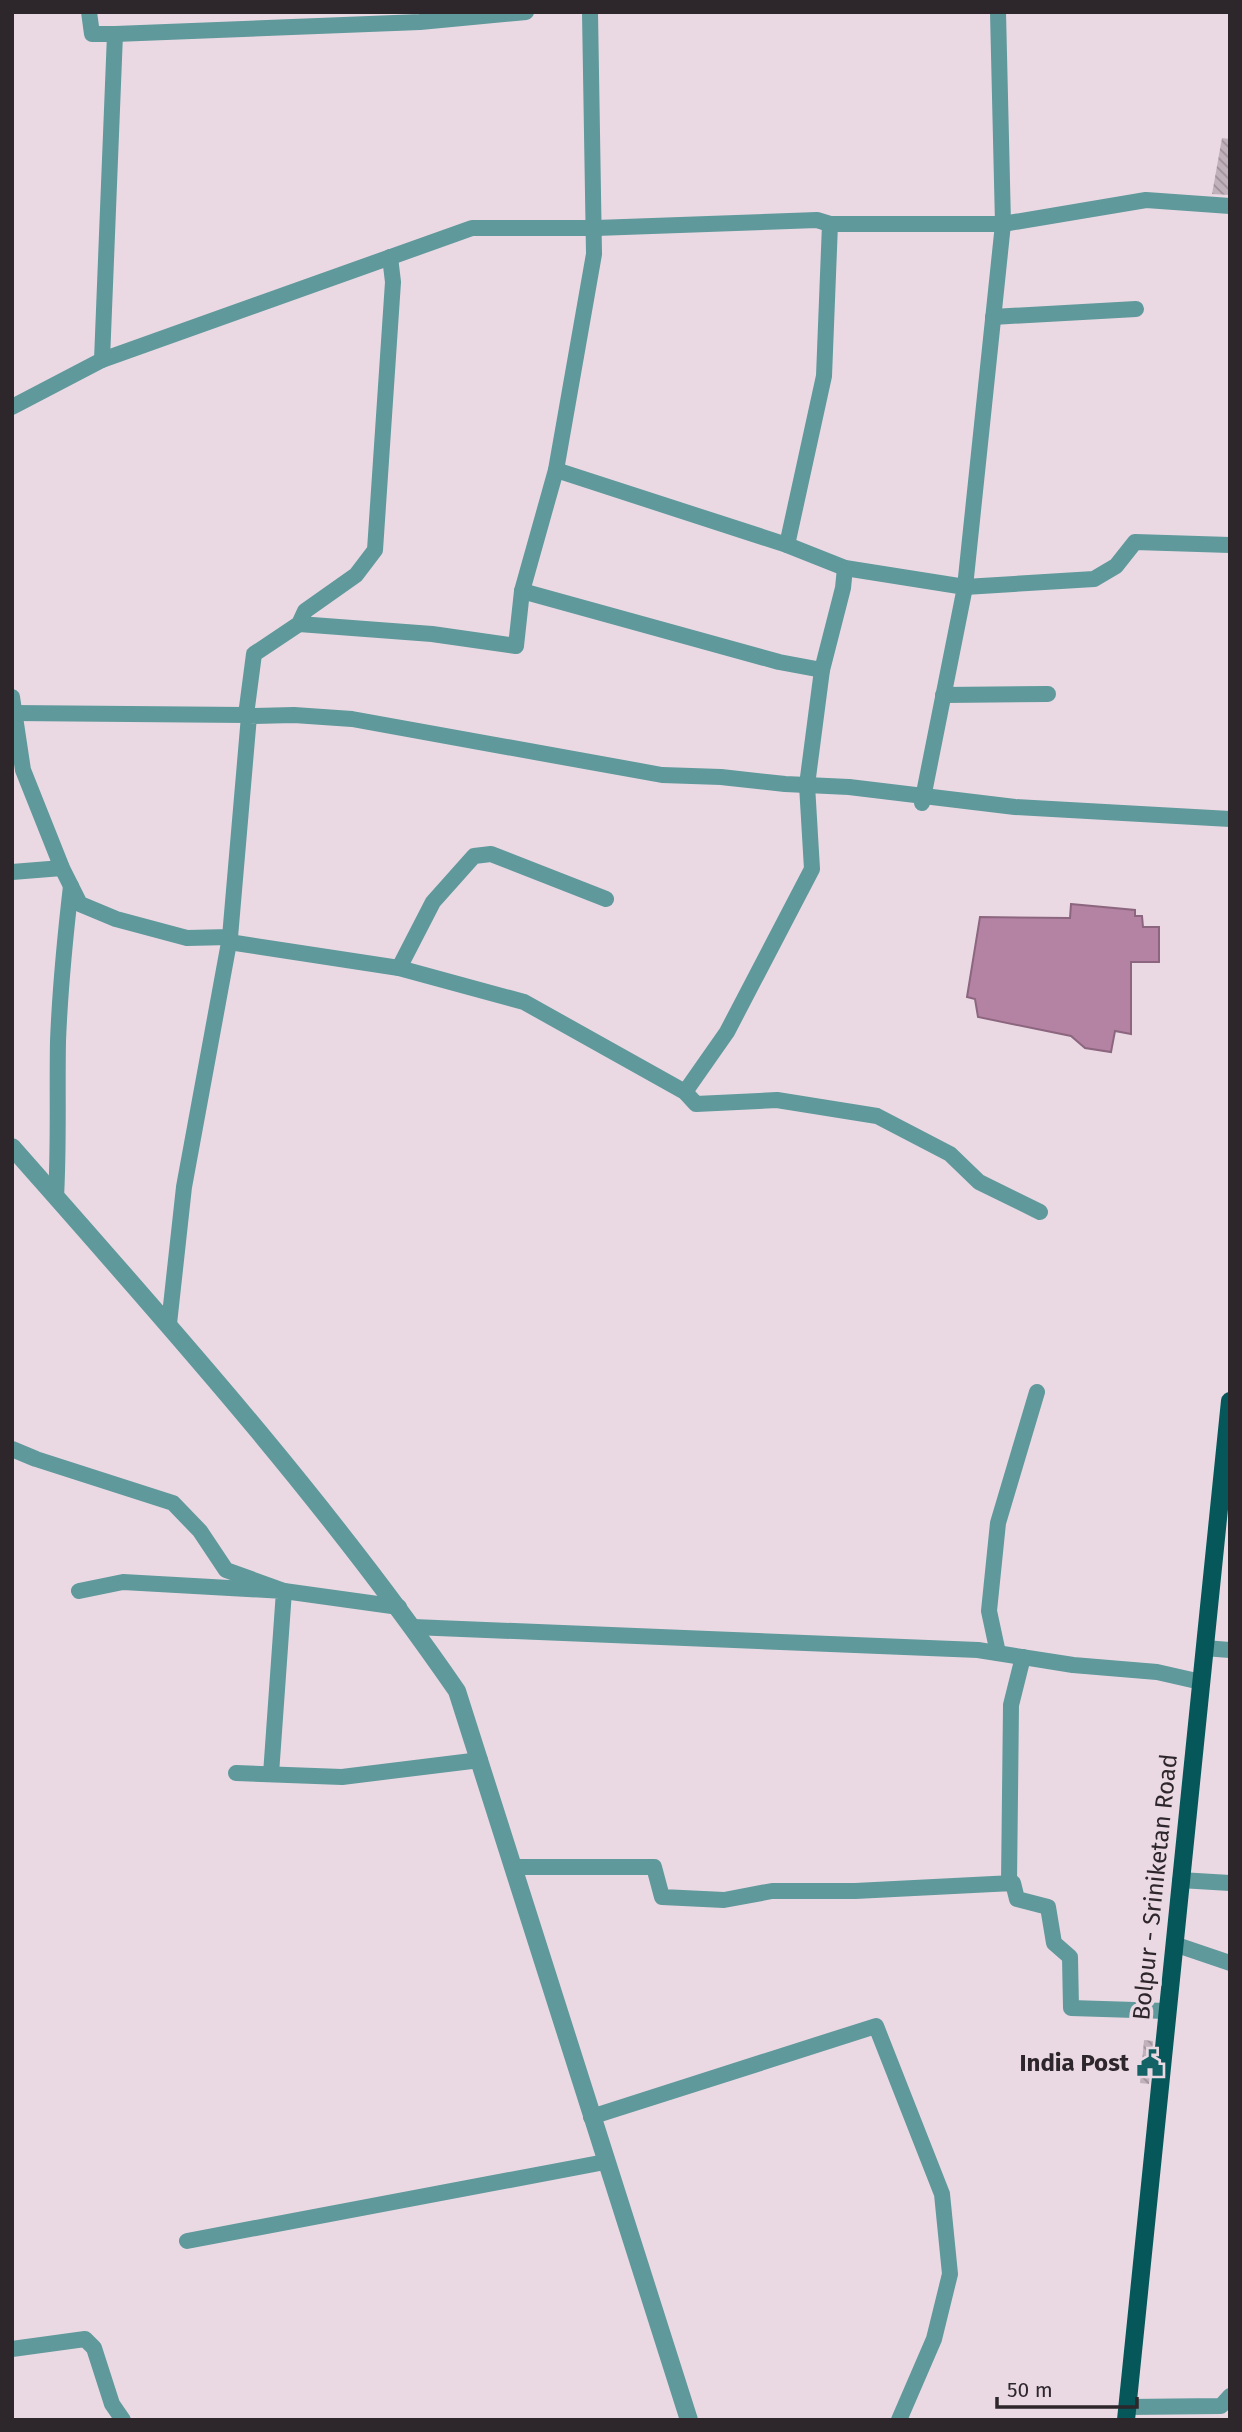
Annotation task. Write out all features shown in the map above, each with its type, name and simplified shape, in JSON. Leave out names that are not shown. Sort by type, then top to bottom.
[{"type":"main road","name":"Bolpur - Sriniketan Road","points":[[1127,2414],[1230,1401]]},
{"type":"street","points":[[89,12],[92,34],[420,22],[527,12]]},
{"type":"street","points":[[299,624],[432,634],[516,646],[522,591],[556,470],[594,254],[596,228],[590,12]]},
{"type":"street","points":[[923,799],[965,587],[1003,224],[998,12]]},
{"type":"street","points":[[102,360],[115,34]]},
{"type":"street","points":[[12,407],[102,360],[472,228],[596,228],[817,220],[830,224],[1003,224],[1146,200],[1230,206]]},
{"type":"street","points":[[788,545],[824,376],[830,224]]},
{"type":"street","points":[[390,257],[393,282],[375,550],[356,575],[305,611],[299,624],[254,654],[246,715],[13,708],[23,770],[61,868],[80,904],[116,919],[187,938],[229,939],[399,968],[524,1002],[685,1092],[696,1104],[777,1100],[877,1116],[950,1154],[979,1182],[1040,1212]]},
{"type":"street","points":[[993,317],[1136,309]]},
{"type":"street","points":[[556,470],[788,545],[845,568],[965,587],[1094,579],[1116,566],[1135,542],[1230,545]]},
{"type":"street","points":[[685,1092],[727,1032],[812,869],[807,785],[822,670],[843,588],[845,568]]},
{"type":"street","points":[[522,591],[779,662],[822,670]]},
{"type":"street","points":[[943,695],[1048,694]]},
{"type":"street","points":[[169,1324],[184,1187],[229,939],[249,716],[294,715],[352,719],[662,775],[849,787],[923,799],[1016,807],[1230,819]]},
{"type":"street","points":[[399,968],[433,902],[474,856],[491,854],[606,900]]},
{"type":"street","points":[[12,872],[61,868]]},
{"type":"street","points":[[56,1197],[58,1041],[62,965],[71,886]]},
{"type":"street","points":[[12,1147],[169,1324],[399,1607],[457,1690],[689,2420]]},
{"type":"street","points":[[998,1653],[989,1611],[998,1524],[1037,1392]]},
{"type":"street","points":[[12,1448],[36,1459],[173,1503],[200,1531],[226,1570],[284,1591]]},
{"type":"street","points":[[79,1591],[123,1582],[284,1591],[399,1607]]},
{"type":"street","points":[[271,1774],[284,1591]]},
{"type":"street","points":[[413,1627],[965,1649],[1073,1665],[1157,1672],[1201,1682]]},
{"type":"street","points":[[1204,1648],[1230,1650]]},
{"type":"street","points":[[1009,1884],[1011,1705],[1023,1657]]},
{"type":"street","points":[[236,1773],[342,1777],[480,1760]]},
{"type":"street","points":[[515,1867],[654,1867],[662,1897],[724,1900],[772,1891],[855,1891],[1013,1883],[1017,1899],[1048,1906],[1054,1943],[1070,1957],[1071,2008],[1167,2011]]},
{"type":"street","points":[[1180,1880],[1230,1883]]},
{"type":"street","points":[[1174,1944],[1230,1963]]},
{"type":"street","points":[[592,2117],[876,2026],[942,2194],[950,2274],[934,2339],[900,2420]]},
{"type":"street","points":[[187,2241],[606,2162]]},
{"type":"street","points":[[12,2349],[85,2339],[94,2348],[112,2403],[123,2420]]},
{"type":"street","points":[[1127,2414],[1221,2406],[1230,2396]]},
{"type":"shaded area","points":[[1071,904],[1135,910],[1135,916],[1142,916],[1143,927],[1159,927],[1159,962],[1131,962],[1131,1034],[1115,1031],[1111,1052],[1085,1048],[1071,1036],[978,1017],[975,999],[967,997],[980,917],[1070,918]]},
{"type":"building","points":[[1222,138],[1230,139],[1230,195],[1212,194]]},
{"type":"building","points":[[1144,2040],[1153,2041],[1149,2084],[1140,2083]]},
{"type":"place","name":"India Post","points":[[1150,2063]]}]
